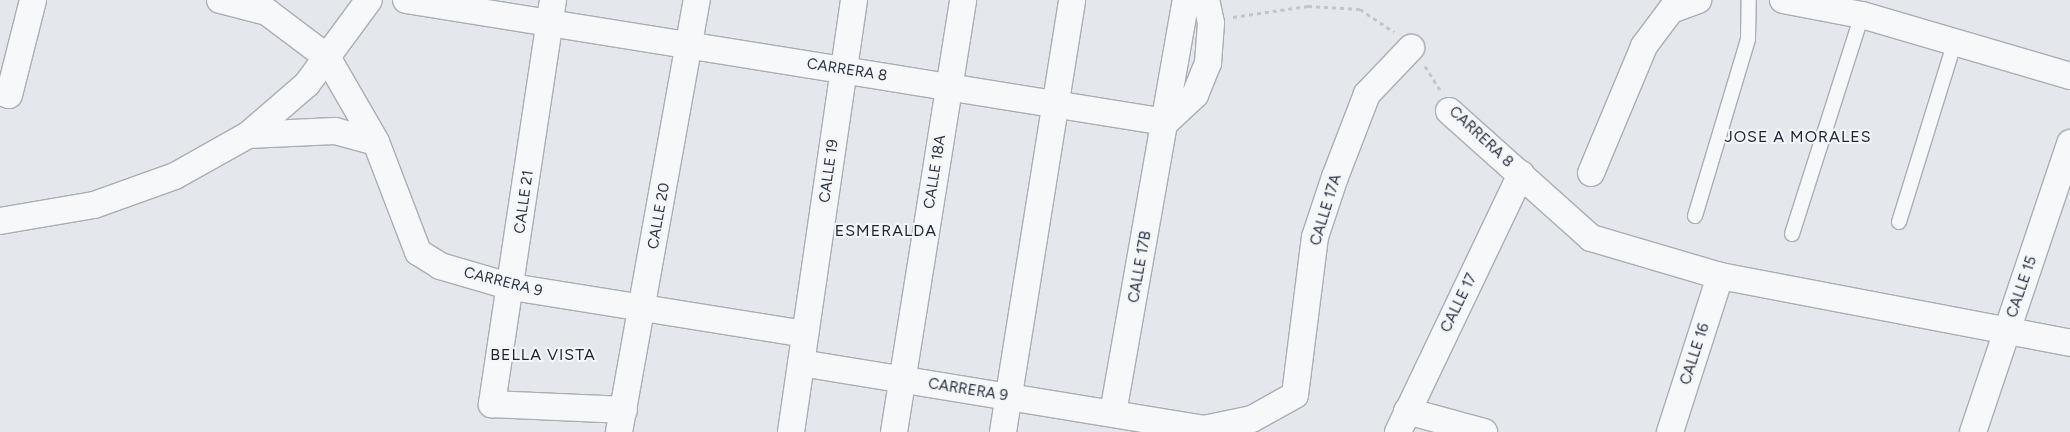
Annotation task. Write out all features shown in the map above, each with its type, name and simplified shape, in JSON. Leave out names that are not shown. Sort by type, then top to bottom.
[{"type":"street","points":[[4,94],[33,0]]},
{"type":"street","points":[[220,0],[268,6],[327,57]]},
{"type":"street","points":[[0,221],[94,205],[175,176],[248,135],[307,84],[369,0]]},
{"type":"street","name":"CARRERA 8","points":[[406,0],[551,11],[691,46],[1166,122]]},
{"type":"street","name":"CALLE 20","points":[[622,421],[691,46],[697,0]]},
{"type":"street","name":"CALLE 19","points":[[791,432],[854,0]]},
{"type":"street","name":"CALLE 18A","points":[[894,432],[962,0]]},
{"type":"street","points":[[1003,432],[1072,0]]},
{"type":"street","points":[[1166,122],[1186,0]]},
{"type":"street","points":[[1591,173],[1644,46],[1671,10],[1698,0]]},
{"type":"street","points":[[1783,0],[1862,15],[2070,76]]},
{"type":"street","name":"CALLE 21","points":[[551,11],[512,287],[492,404],[622,421]]},
{"type":"street","points":[[1166,122],[1195,95],[1208,64],[1208,11]]},
{"type":"street","name":"CALLE 17A","points":[[1295,394],[1315,237],[1335,177],[1367,94],[1411,48]]},
{"type":"street","name":"CARRERA 9","points":[[327,57],[376,142],[418,252],[440,266],[512,287],[805,334]]},
{"type":"street","name":"CARRERA 8","points":[[1449,111],[1592,238],[1720,276],[2070,343]]},
{"type":"street","name":"CALLE 17B","points":[[1127,421],[1166,122]]},
{"type":"street","points":[[248,135],[335,131],[376,142]]},
{"type":"street","name":"CALLE 15","points":[[1973,432],[2070,143]]},
{"type":"street","name":"CALLE 17","points":[[1403,422],[1521,174]]},
{"type":"street","name":"CALLE 16","points":[[1670,432],[1720,276]]},
{"type":"street","name":"CARRERA 9","points":[[801,363],[1008,396],[1127,421],[1204,429],[1252,419],[1295,394]]},
{"type":"street","points":[[1403,422],[1484,432]]},
{"type":"lane","points":[[1695,216],[1748,39],[1749,0]]},
{"type":"lane","points":[[1792,234],[1862,15]]},
{"type":"lane","points":[[1900,222],[1955,41]]},
{"type":"path","name":"CARRERA 8","points":[[1208,11],[1308,6],[1360,9],[1387,26],[1411,48],[1436,80],[1449,111]]},
{"type":"district","name":"JOSE A MORALES","points":[[1798,137]]},
{"type":"district","name":"ESMERALDA","points":[[886,231]]},
{"type":"district","name":"BELLA VISTA","points":[[543,355]]}]
